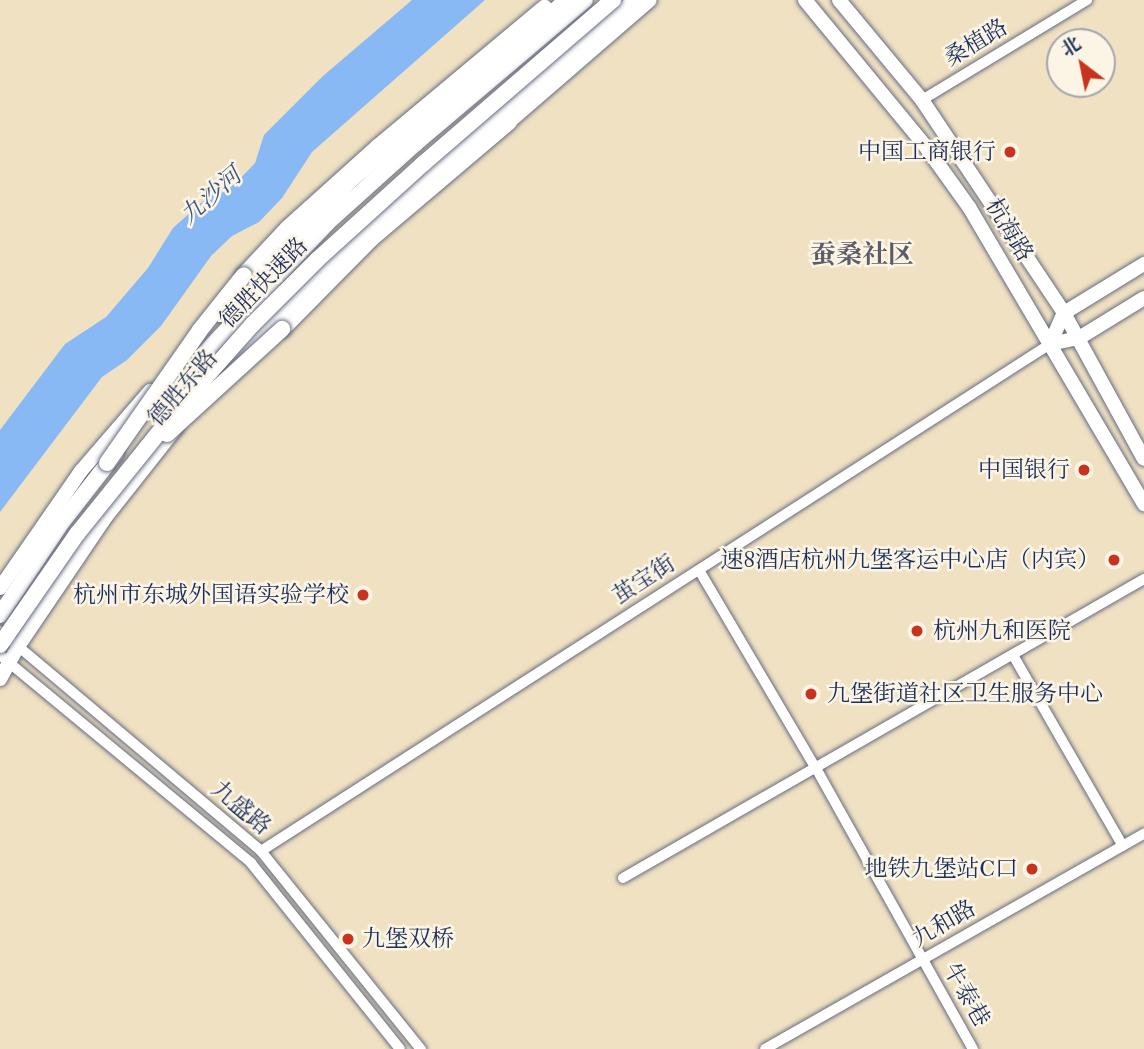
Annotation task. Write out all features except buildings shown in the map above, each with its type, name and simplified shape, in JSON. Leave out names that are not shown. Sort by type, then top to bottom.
[{"type":"highway","name":"德胜快速路","points":[[0,615],[63,521],[168,390],[327,223],[584,0]]},
{"type":"highway","name":"德胜快速路","points":[[0,645],[77,534],[131,466],[252,325],[318,260],[529,69],[613,0]]},
{"type":"highway","points":[[107,463],[200,330],[261,256],[387,139],[550,4]]},
{"type":"highway","points":[[131,466],[253,358],[371,239],[509,122]]},
{"type":"main road","name":"德胜东路","points":[[0,588],[80,471],[231,304],[352,180],[566,0]]},
{"type":"main road","name":"德胜东路","points":[[0,679],[5,659],[19,645],[106,518],[177,428],[250,344],[368,229],[634,0]]},
{"type":"main road","points":[[509,122],[650,0]]},
{"type":"main road","name":"杭海路","points":[[805,0],[933,157],[968,207],[1144,504]]},
{"type":"main road","name":"杭海路","points":[[839,0],[922,100],[1064,313],[1144,459]]},
{"type":"main road","points":[[1049,344],[1064,313],[1144,264]]},
{"type":"main road","points":[[1049,344],[1079,338],[1144,298]]},
{"type":"street","name":"桑植路","points":[[922,100],[1087,0]]},
{"type":"street","name":"茧宝街","points":[[261,851],[1049,344]]},
{"type":"street","name":"牛泰巷","points":[[699,569],[817,769],[973,1049]]},
{"type":"street","points":[[623,878],[1144,579]]},
{"type":"street","name":"九盛路","points":[[0,631],[261,851],[421,1049]]},
{"type":"street","points":[[1013,655],[1123,846]]},
{"type":"street","name":"九盛路","points":[[5,659],[251,863],[400,1049]]},
{"type":"street","name":"九和路","points":[[765,1049],[1144,834]]},
{"type":"water","name":"九沙河","points":[[412,0],[485,0],[312,152],[282,198],[259,222],[232,236],[211,256],[161,326],[127,360],[102,377],[0,512],[0,430],[65,344],[106,317],[148,268],[173,228],[211,194],[235,184],[255,163],[264,135],[323,76]]},
{"type":"place","name":"中国工商银行","points":[[1010,152]]},
{"type":"place","name":"中国银行","points":[[1084,470]]},
{"type":"place","name":"速8酒店杭州九堡客运中心店（内宾）","points":[[1114,560]]},
{"type":"place","name":"杭州市东城外国语实验学校","points":[[363,595]]},
{"type":"place","name":"杭州九和医院","points":[[917,631]]},
{"type":"place","name":"九堡街道社区卫生服务中心","points":[[811,694]]},
{"type":"place","name":"地铁九堡站C口","points":[[1032,869]]},
{"type":"place","name":"九堡双桥","points":[[348,939]]},
{"type":"district","name":"蚕桑社区","points":[[862,255]]}]
